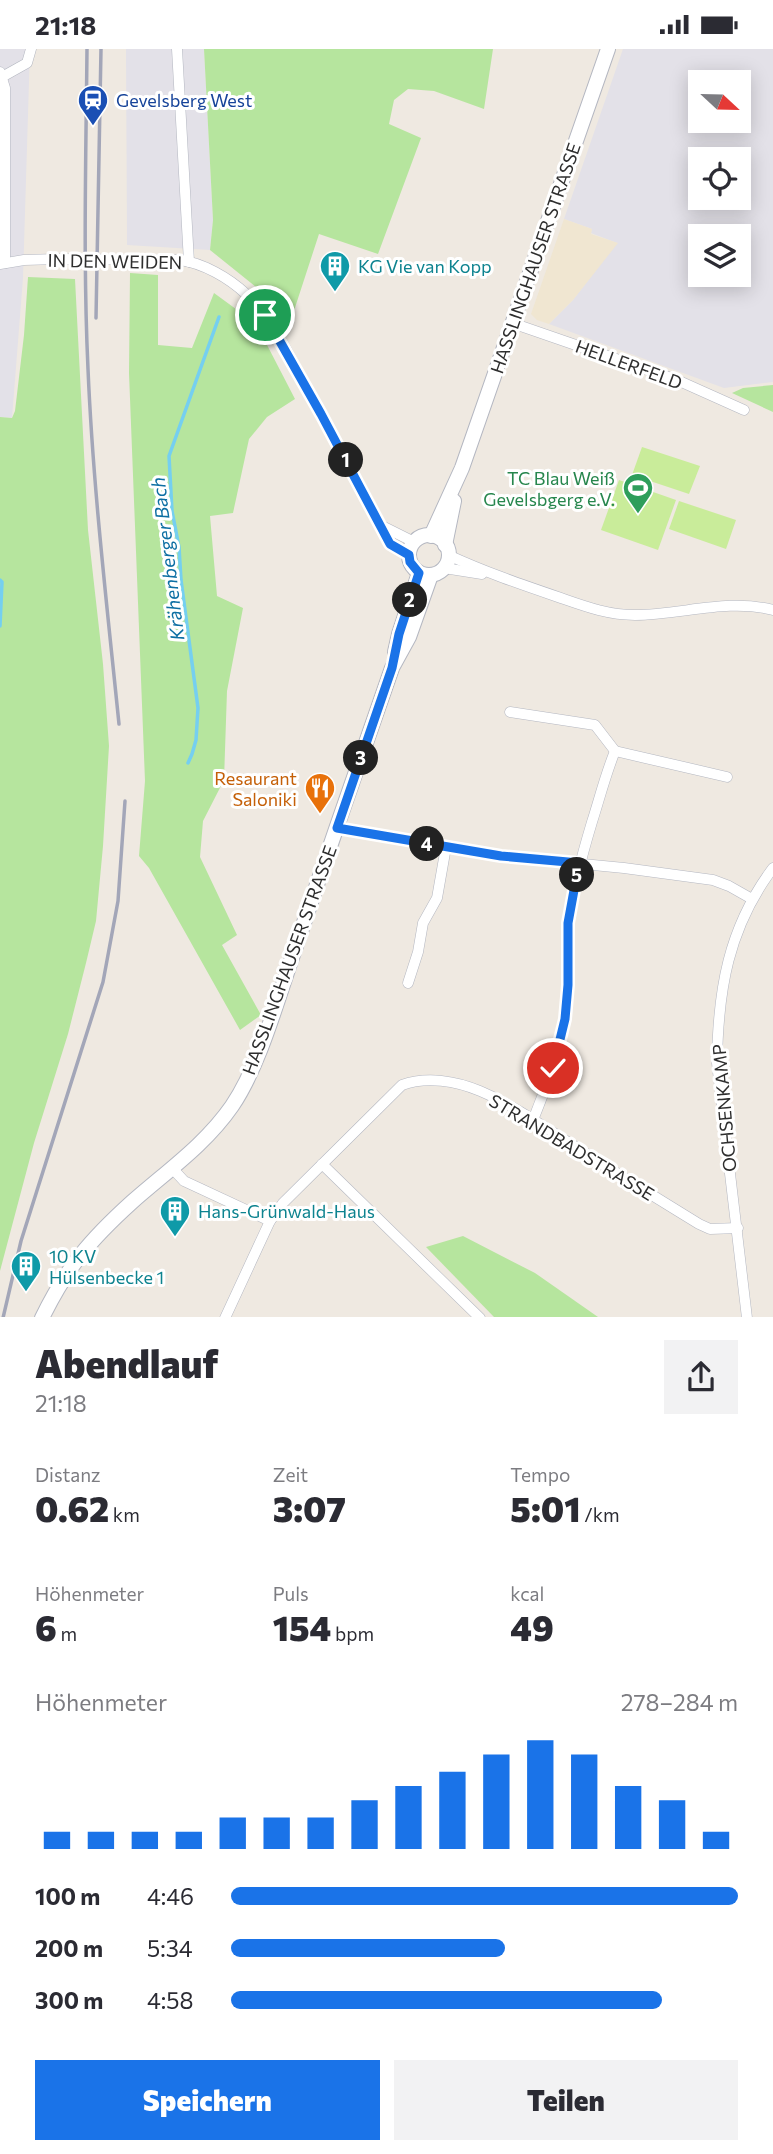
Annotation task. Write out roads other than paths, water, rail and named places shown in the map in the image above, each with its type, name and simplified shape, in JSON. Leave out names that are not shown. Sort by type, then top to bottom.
[{"type":"main road","name":"HASSLINGHAUSER STRASSE","points":[[44,1315],[58,1285],[84,1249],[212,1131],[245,1084],[392,668],[399,634],[437,563],[462,468],[608,49]]},
{"type":"main road","name":"HASSLINGHAUSER STRASSE","points":[[431,536],[462,468]]},
{"type":"main road","points":[[425,536],[431,536],[436,537],[437,563],[410,562],[411,549],[425,536]]},
{"type":"street","points":[[3,263],[5,88],[1,75],[27,64],[31,49]]},
{"type":"street","points":[[177,49],[189,261]]},
{"type":"street","name":"IN DEN WEIDEN","points":[[3,263],[24,260],[103,259],[189,261],[226,279],[246,293],[265,315],[382,526],[411,549]]},
{"type":"street","name":"HELLERFELD","points":[[512,323],[677,380],[744,410]]},
{"type":"street","points":[[437,563],[493,576],[614,614],[663,614],[730,606],[773,610]]},
{"type":"street","points":[[510,712],[594,725],[615,751],[727,777]]},
{"type":"street","points":[[533,1120],[553,1068],[565,1019],[568,923],[579,863],[615,751]]},
{"type":"street","points":[[337,828],[501,856],[713,880],[752,899]]},
{"type":"street","points":[[408,983],[418,952],[422,923],[437,898],[446,847]]},
{"type":"street","name":"OCHSENKAMP","points":[[747,1317],[717,1063],[718,1021],[734,939],[752,899],[773,868]]},
{"type":"street","name":"STRANDBADSTRASSE","points":[[322,1164],[402,1085],[423,1079],[447,1082],[480,1091],[533,1120],[699,1224],[710,1229],[737,1228]]},
{"type":"street","points":[[227,1317],[270,1221],[283,1203],[322,1164],[479,1317]]},
{"type":"street","points":[[172,1168],[184,1181],[270,1221]]},
{"type":"waterway","name":"Krähenberger Bach","points":[[188,763],[196,740],[198,708],[179,547],[172,511],[169,456],[219,317]]},
{"type":"waterway","points":[[0,580],[0,626]]},
{"type":"railway","points":[[87,49],[86,329],[97,502],[119,724]]},
{"type":"railway","points":[[96,318],[101,49]]},
{"type":"railway","points":[[3,1317],[21,1241],[103,982],[118,901],[125,801]]},
{"type":"place","name":"Gevelsberg West","points":[[93,127]]},
{"type":"place","name":"KG Vie van Kopp","points":[[335,293]]},
{"type":"place","name":"TC Blau Weiß Gevelsbgerg e.V.","points":[[638,515]]},
{"type":"place","name":"Resaurant Saloniki","points":[[320,815]]},
{"type":"place","name":"Hans-Grünwald-Haus","points":[[175,1238]]},
{"type":"place","name":"10 KV Hülsenbecke 1","points":[[26,1293]]}]
